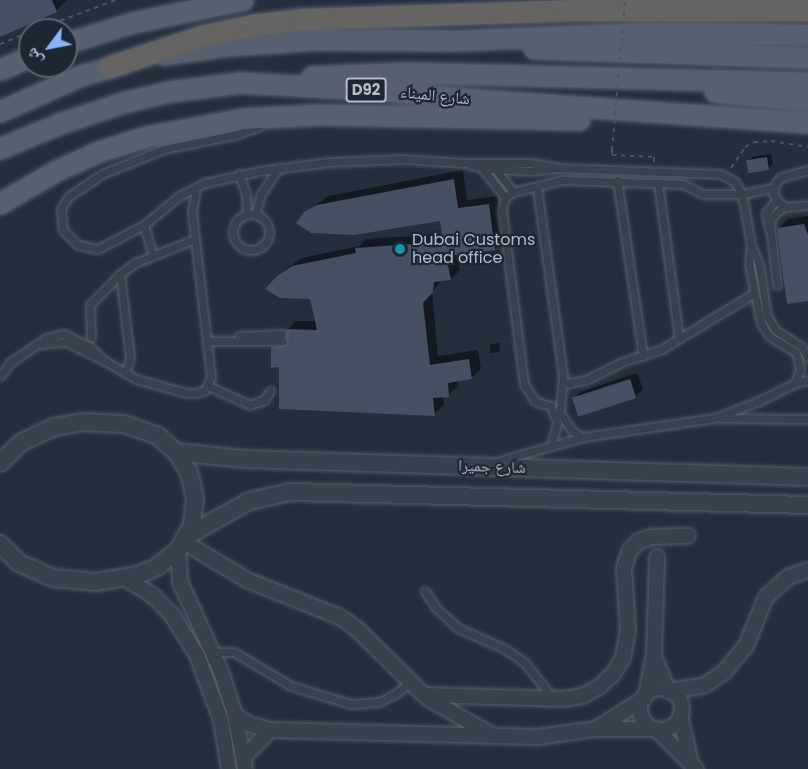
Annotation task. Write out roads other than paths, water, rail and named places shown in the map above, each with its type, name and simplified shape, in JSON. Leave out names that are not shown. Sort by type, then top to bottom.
[{"type":"highway","points":[[109,67],[202,36],[278,22],[369,16],[648,8],[808,9]]},
{"type":"main road","points":[[78,40],[142,20],[244,0]]},
{"type":"main road","points":[[598,0],[648,8]]},
{"type":"main road","points":[[0,112],[59,85],[109,67],[184,52],[272,42],[454,41],[656,33],[808,35]]},
{"type":"main road","points":[[454,41],[536,49],[808,58]]},
{"type":"main road","points":[[0,70],[18,62]]},
{"type":"main road","points":[[240,83],[334,75],[405,73],[639,79],[757,89],[808,101]]},
{"type":"main road","name":"شارع الميناء","points":[[0,148],[60,124],[123,103],[169,92],[240,83],[386,91],[742,120],[808,123]]},
{"type":"main road","points":[[757,89],[808,83]]},
{"type":"main road","points":[[0,193],[99,152],[147,137],[224,122],[281,115],[496,117],[676,127],[710,126],[742,120]]},
{"type":"main road","points":[[0,204],[55,172]]},
{"type":"street","points":[[2,456],[42,431],[66,424],[92,422],[124,424],[147,431],[176,452],[187,466],[195,492],[194,516],[183,542],[180,582],[213,652],[235,715],[244,763]]},
{"type":"street","name":"شارع جميرا","points":[[176,452],[227,458],[808,477]]},
{"type":"street","name":"شارع جميرا","points":[[1,548],[29,569],[54,578],[96,582],[125,578],[157,567],[183,542],[249,501],[291,492],[808,505]]},
{"type":"street","points":[[423,695],[572,698],[599,687],[613,674],[623,658],[628,629],[624,568],[630,550],[645,539],[688,536]]},
{"type":"street","points":[[183,542],[248,580],[340,616],[356,628],[423,695],[496,737]]},
{"type":"street","points":[[657,557],[654,654],[641,715],[646,724],[656,729],[693,765]]},
{"type":"street","points":[[235,715],[248,723],[270,730],[496,737],[558,735],[596,729],[671,728],[705,685],[724,672],[740,655],[761,606],[772,590],[788,577],[808,570]]},
{"type":"street","points":[[125,578],[152,594],[172,615],[197,655],[221,720],[229,769]]},
{"type":"street","points":[[654,654],[668,690],[680,703],[693,765]]},
{"type":"street","points":[[596,729],[656,689],[668,690],[705,685]]},
{"type":"street","points":[[244,763],[270,730]]},
{"type":"lane","points":[[281,115],[249,130],[181,144],[121,165],[82,185],[68,197],[61,208],[61,223],[67,236],[84,248],[105,246],[144,225],[171,202],[196,187],[239,174],[279,167],[379,159],[531,163],[559,168],[726,176],[738,185],[742,194],[751,245],[759,264],[767,316],[772,326],[801,346],[808,358]]},
{"type":"lane","points":[[464,163],[495,170],[537,171],[559,168]]},
{"type":"lane","points":[[239,174],[251,215],[268,225],[269,236],[264,245],[254,250],[239,245],[233,236],[235,225],[251,215],[261,194],[279,167]]},
{"type":"lane","points":[[482,168],[505,197]]},
{"type":"lane","points":[[495,170],[513,192]]},
{"type":"lane","points":[[615,170],[643,356]]},
{"type":"lane","points":[[560,404],[551,406],[534,401],[524,384],[502,209],[505,197],[513,192],[537,188],[562,180],[683,184],[703,194],[742,194],[773,188],[781,177],[808,171]]},
{"type":"lane","points":[[658,183],[679,339]]},
{"type":"lane","points":[[0,376],[11,362],[50,336],[64,333],[89,346],[105,361],[125,374],[148,384],[191,393],[201,392],[208,386],[211,377],[192,205],[196,187]]},
{"type":"lane","points":[[537,188],[563,384],[560,404],[564,422],[572,431],[583,437]]},
{"type":"lane","points":[[773,188],[776,200],[784,206],[808,205]]},
{"type":"lane","points":[[776,200],[766,213],[777,285]]},
{"type":"lane","points":[[770,230],[773,216],[784,206]]},
{"type":"lane","points":[[144,225],[153,256]]},
{"type":"lane","points":[[91,337],[90,305],[120,274],[130,266],[195,239]]},
{"type":"lane","points":[[751,245],[749,265],[765,331],[796,352],[800,369],[795,383]]},
{"type":"lane","points":[[120,274],[130,358],[125,374]]},
{"type":"lane","points":[[563,384],[586,380],[622,362],[643,356],[679,339],[754,293]]},
{"type":"lane","points":[[207,341],[282,338]]},
{"type":"lane","points":[[715,418],[759,401],[795,383],[808,380]]},
{"type":"lane","points":[[208,386],[250,405],[264,400],[270,392]]},
{"type":"lane","points":[[551,406],[557,423],[551,446]]},
{"type":"lane","points":[[482,466],[583,437],[715,418],[808,419]]},
{"type":"lane","points":[[425,591],[436,608],[458,628],[505,649],[524,662],[553,698]]},
{"type":"lane","points":[[213,652],[234,652],[291,686],[351,704],[379,702],[395,694],[409,683]]},
{"type":"place","name":"Dubai Customs head office","points":[[400,249]]}]
